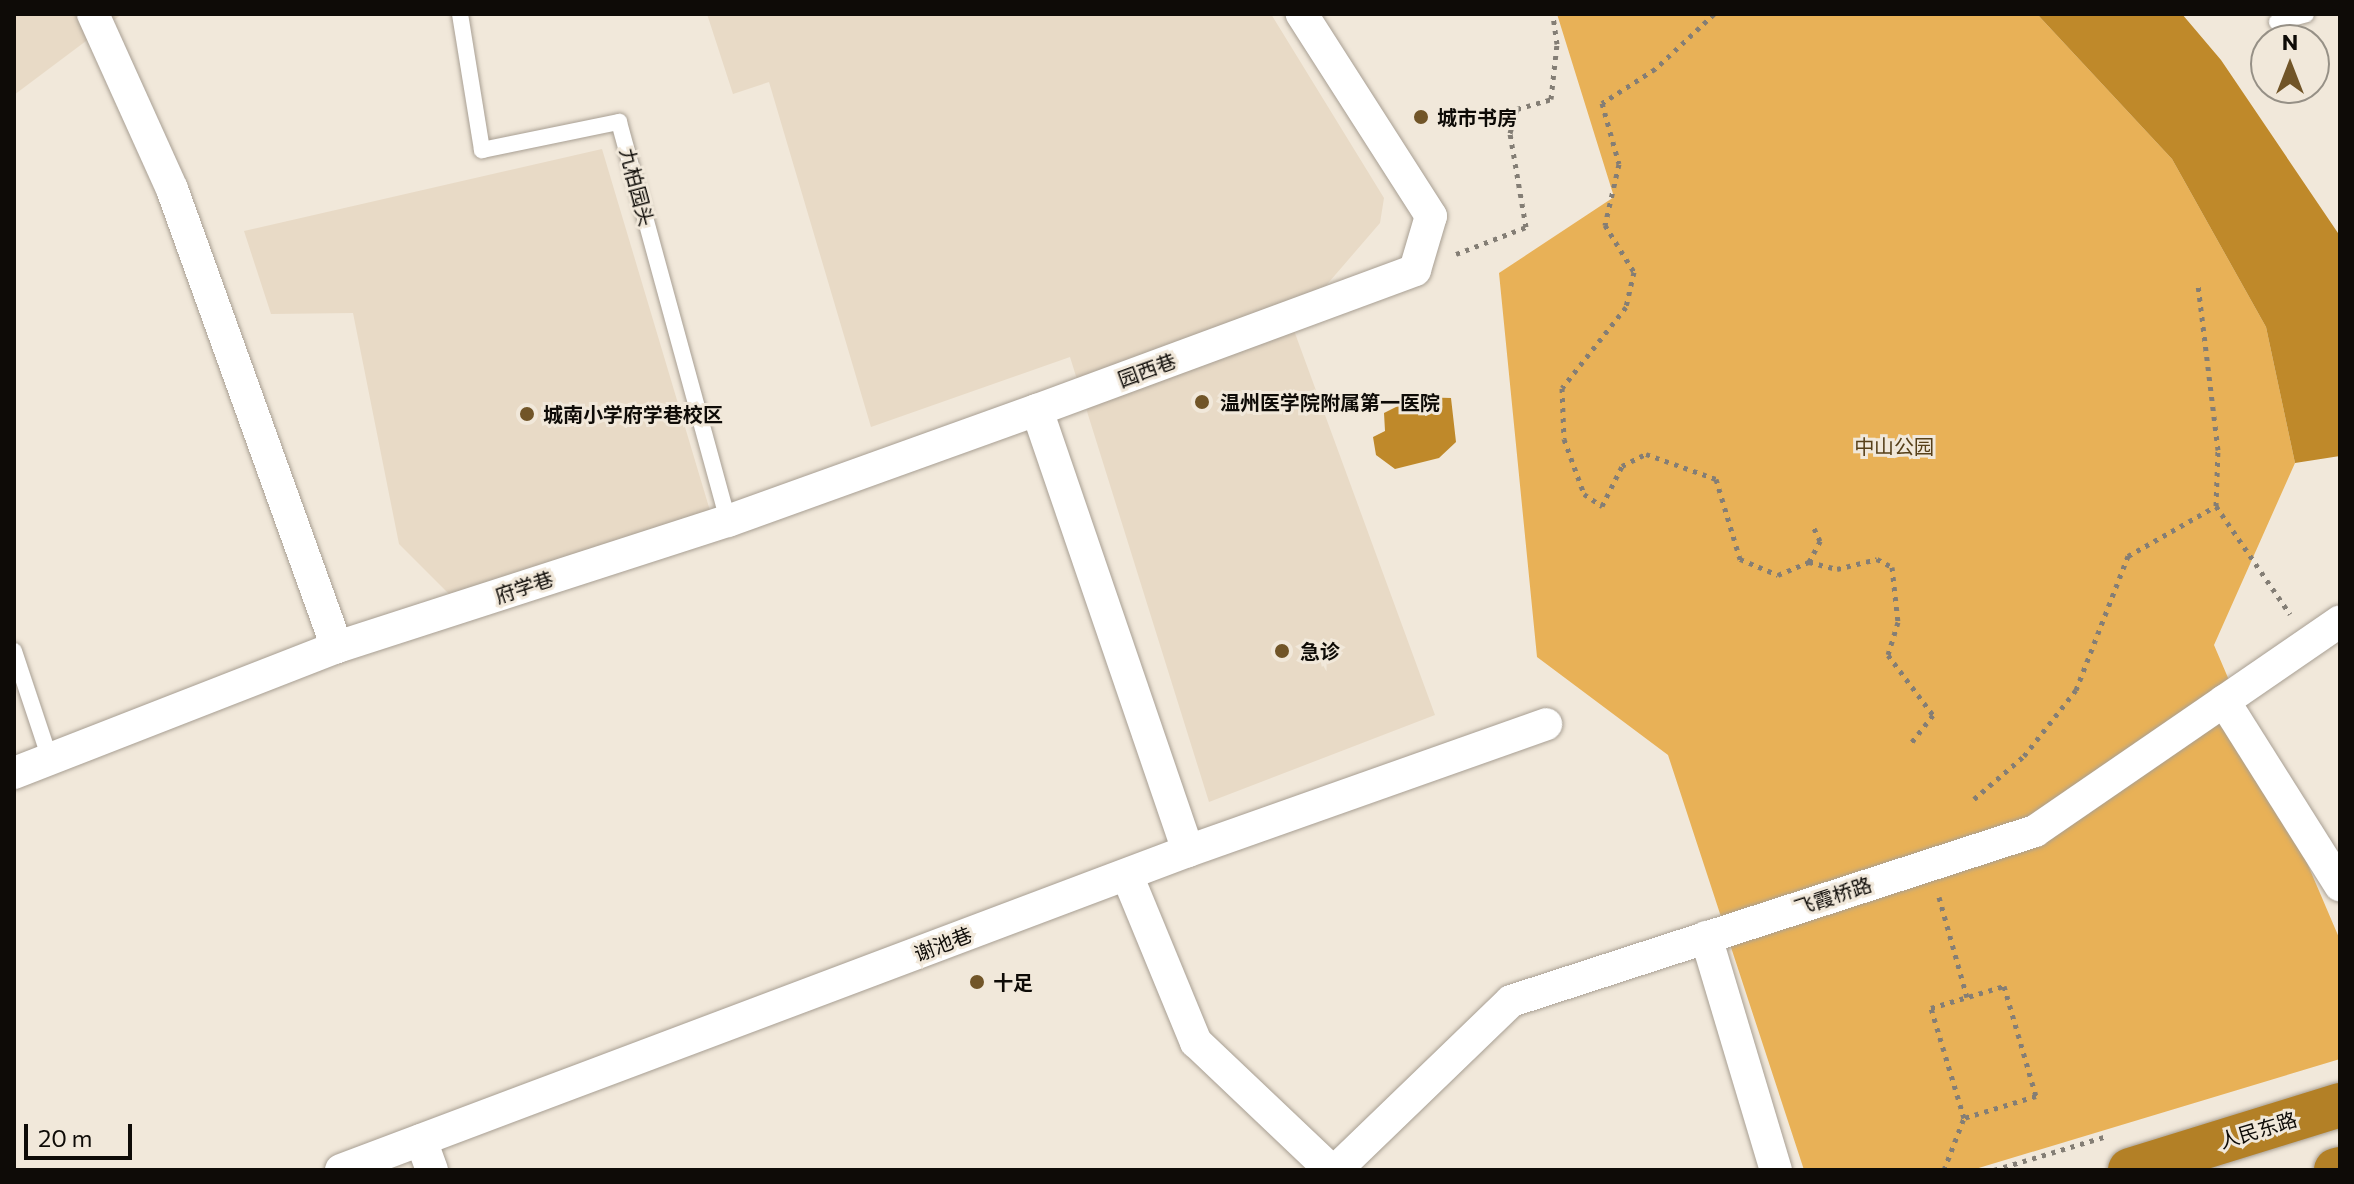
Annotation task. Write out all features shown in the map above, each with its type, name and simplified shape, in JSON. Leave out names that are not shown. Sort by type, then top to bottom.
[{"type":"highway","name":"人民东路","points":[[2130,1170],[2340,1105]]},
{"type":"street","points":[[93,14],[172,189],[337,647]]},
{"type":"street","points":[[1302,14],[1431,216],[1415,270]]},
{"type":"street","name":"园西巷","points":[[1037,410],[1415,270]]},
{"type":"street","points":[[1037,410],[1188,851]]},
{"type":"street","name":"府学巷","points":[[14,773],[337,647],[728,521],[1037,410]]},
{"type":"street","name":"飞霞桥路","points":[[1334,1170],[1511,1001],[2035,831],[2340,621]]},
{"type":"street","points":[[2224,701],[2340,885]]},
{"type":"street","name":"谢池巷","points":[[341,1170],[1188,851],[1546,724]]},
{"type":"street","points":[[1127,875],[1196,1042],[1334,1170]]},
{"type":"street","points":[[1706,937],[1776,1170]]},
{"type":"street","points":[[421,1140],[432,1170]]},
{"type":"lane","name":"九柏园头","points":[[460,14],[482,150],[619,122],[728,521]]},
{"type":"lane","points":[[2277,22],[2306,14]]},
{"type":"lane","points":[[14,651],[50,759]]},
{"type":"path","points":[[1415,270],[1526,227],[1510,133],[1517,109],[1551,99],[1557,44],[1553,14]]},
{"type":"path","points":[[1714,14],[1655,69],[1602,103],[1619,164],[1605,225],[1634,272],[1626,307],[1562,388],[1564,439],[1584,494],[1602,506],[1622,466],[1646,454],[1716,479],[1740,559],[1778,575],[1809,562],[1837,569],[1877,559],[1892,567],[1898,622],[1888,655],[1933,715],[1910,744]]},
{"type":"path","points":[[2198,285],[2218,450],[2216,506],[2310,642]]},
{"type":"path","points":[[1974,799],[2024,756],[2076,690],[2128,556],[2216,506]]},
{"type":"path","points":[[1809,562],[1820,541],[1812,524]]},
{"type":"path","points":[[1930,865],[1967,997]]},
{"type":"path","points":[[1944,1170],[1964,1118],[1931,1008],[2004,986],[2036,1096],[1964,1118]]},
{"type":"shaded area","points":[[14,14],[122,14],[14,95]]},
{"type":"shaded area","name":"温州医学院附属第一医院","points":[[707,14],[1271,14],[1384,198],[1380,223],[1292,325],[1435,715],[1209,802],[1070,357],[871,427],[769,82],[733,94]]},
{"type":"shaded area","points":[[2037,14],[2182,14],[2221,60],[2340,236],[2340,456],[2295,463],[2266,327],[2172,159]]},
{"type":"shaded area","name":"城南小学府学巷校区","points":[[602,149],[711,514],[449,594],[399,544],[353,313],[271,314],[244,231]]},
{"type":"shaded area","points":[[1416,397],[1451,398],[1456,442],[1439,458],[1395,469],[1376,455],[1373,437],[1385,431],[1384,413]]},
{"type":"green space","name":"中山公园","points":[[1557,14],[2037,14],[2172,159],[2266,327],[2295,463],[2214,645],[2340,940],[2340,1059],[1972,1170],[1804,1170],[1668,755],[1537,657],[1499,273],[1614,197]]},
{"type":"place","name":"城市书房","points":[[1421,117]]},
{"type":"place","name":"温州医学院附属第一医院","points":[[1202,402]]},
{"type":"place","name":"城南小学府学巷校区","points":[[527,414]]},
{"type":"place","name":"急诊","points":[[1282,651]]},
{"type":"place","name":"十足","points":[[977,982]]}]
